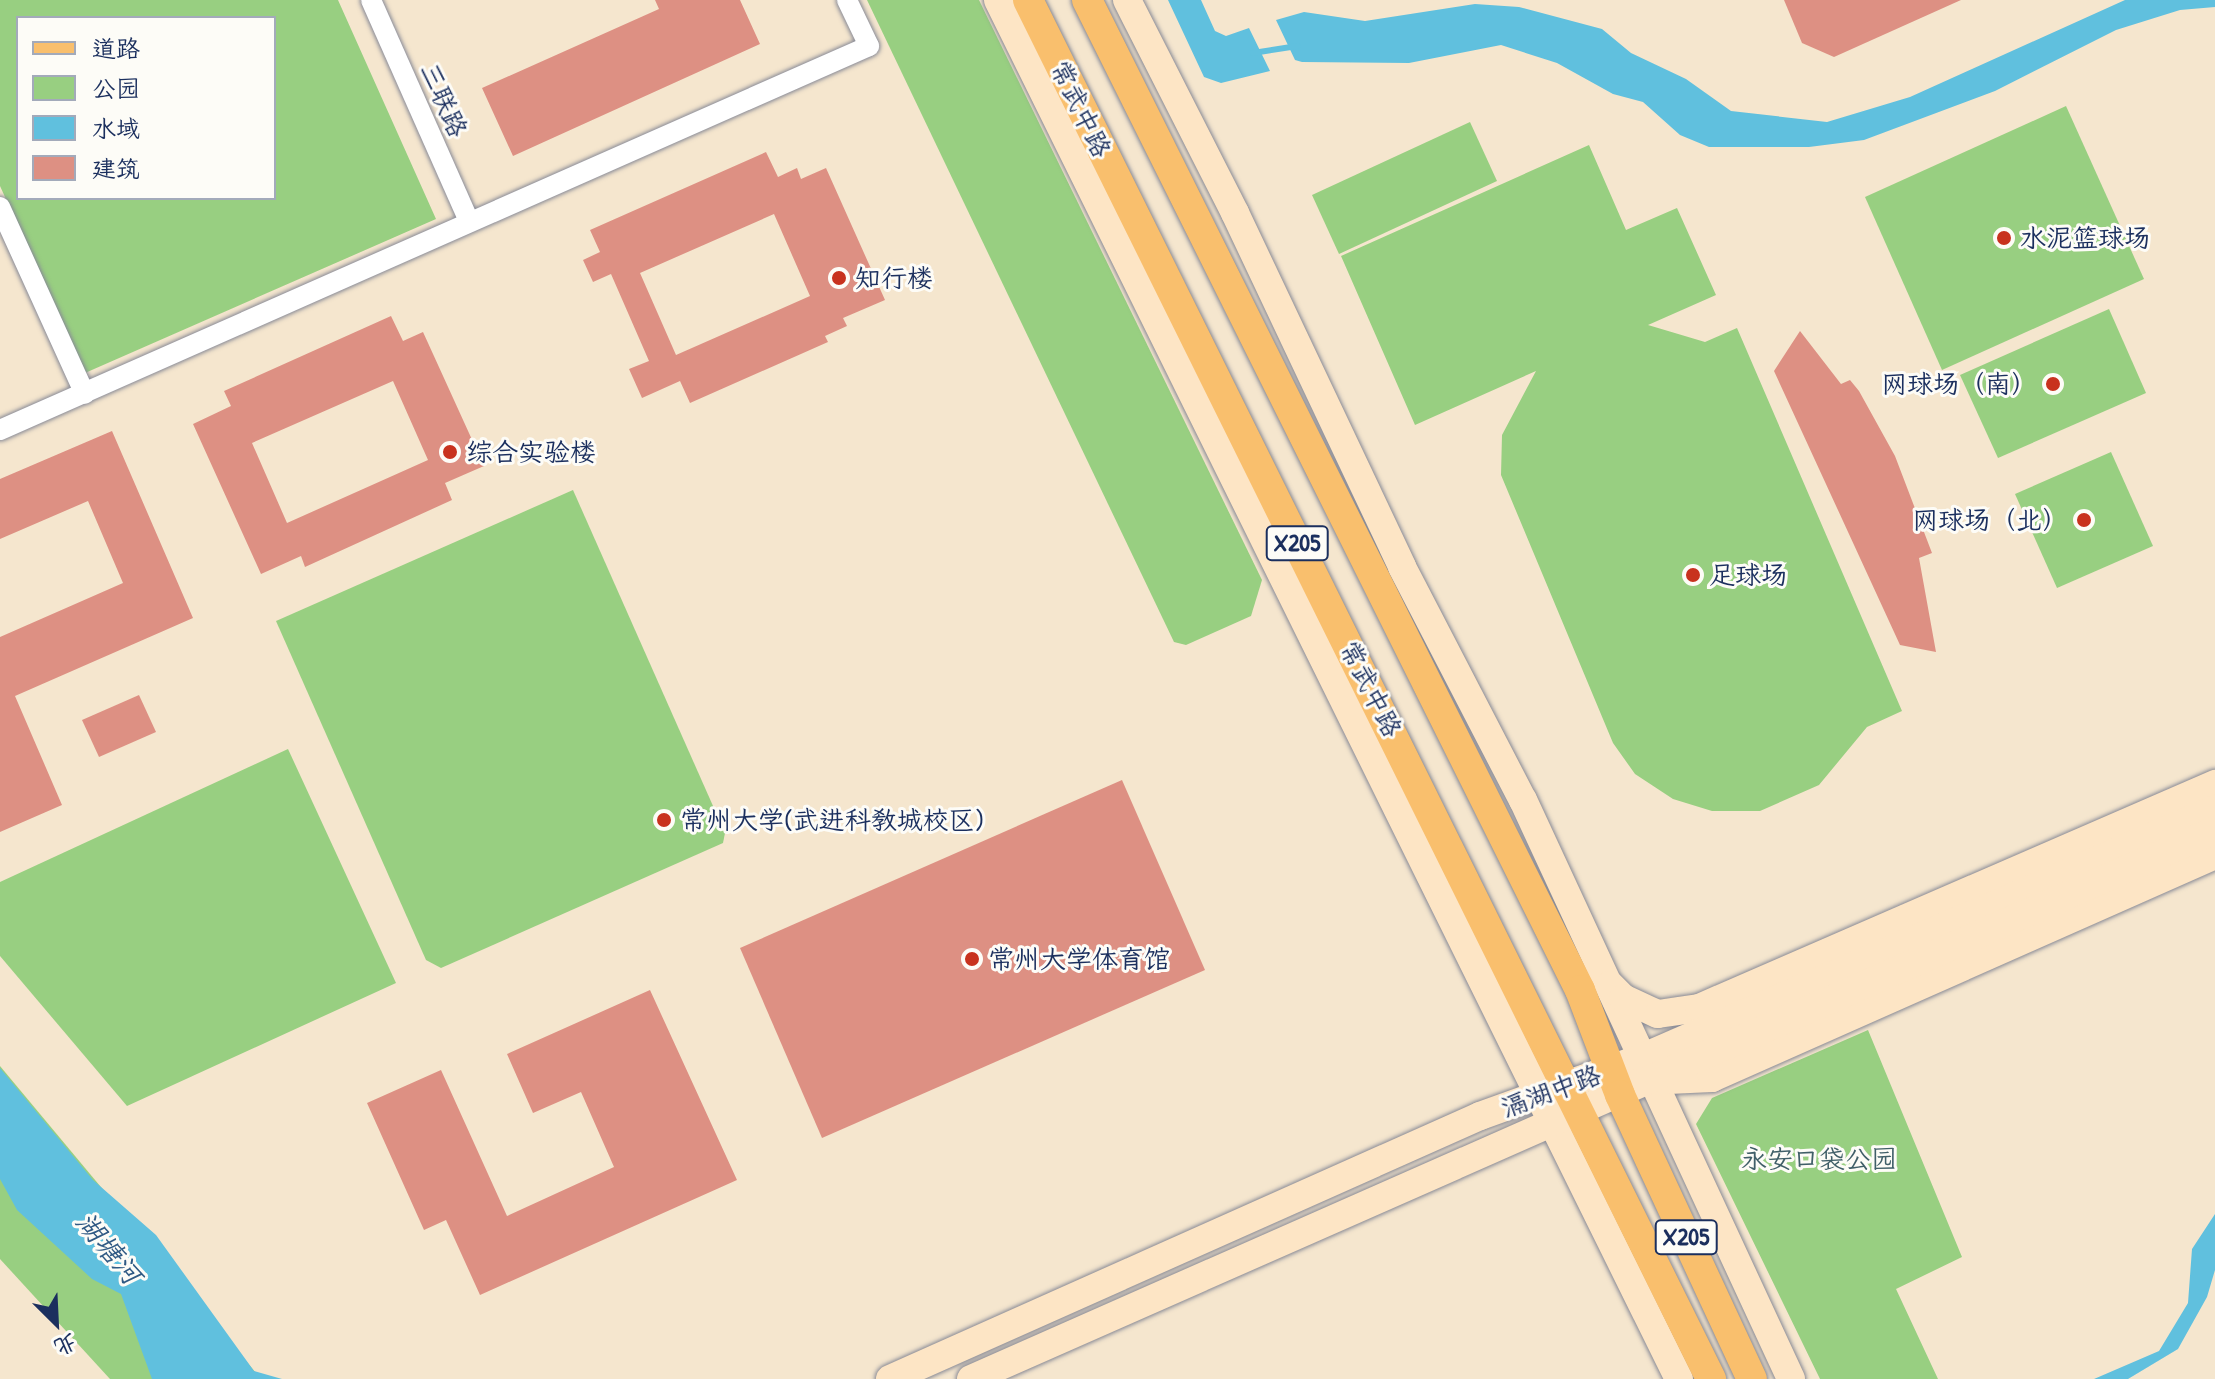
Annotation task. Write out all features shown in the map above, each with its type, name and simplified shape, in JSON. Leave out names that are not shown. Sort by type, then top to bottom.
[{"type":"main road","name":"常武中路","points":[[1028,0],[1569,1084],[1711,1379]]},
{"type":"main road","name":"常武中路","points":[[1087,0],[1580,990],[1615,1082],[1752,1379]]},
{"type":"street","name":"三联路","points":[[371,0],[469,221]]},
{"type":"street","points":[[0,430],[869,46],[847,0]]},
{"type":"street","points":[[998,0],[1679,1379]]},
{"type":"street","points":[[1127,0],[1235,213],[1402,567],[1523,800],[1791,1379]]},
{"type":"street","points":[[0,207],[85,394]]},
{"type":"street","points":[[1606,982],[1642,1010],[1658,1014],[1699,1008],[2215,784]]},
{"type":"street","name":"滆湖中路","points":[[1646,1069],[2033,888],[2215,809]]},
{"type":"street","name":"滆湖中路","points":[[971,1379],[1582,1112],[1615,1082],[2215,830]]},
{"type":"street","points":[[1646,1069],[1712,1078],[2215,855]]},
{"type":"street","points":[[1974,889],[2033,888]]},
{"type":"street","name":"滆湖中路","points":[[890,1379],[1537,1095],[1569,1084],[1615,1082]]},
{"type":"green space","points":[[0,0],[338,0],[436,219],[85,373],[0,186]]},
{"type":"green space","points":[[867,0],[979,0],[1262,580],[1251,616],[1186,645],[1174,642]]},
{"type":"green space","name":"水泥篮球场","points":[[2066,106],[2144,279],[1942,370],[1865,197]]},
{"type":"green space","points":[[1470,122],[1497,181],[1339,254],[1312,195]]},
{"type":"green space","points":[[1589,145],[1626,230],[1677,208],[1716,295],[1648,325],[1705,342],[1737,328],[1902,711],[1867,727],[1819,785],[1760,811],[1712,811],[1673,799],[1635,774],[1613,743],[1501,475],[1502,435],[1536,371],[1415,425],[1341,256]]},
{"type":"green space","name":"网球场（南）","points":[[2109,309],[2146,393],[1998,458],[1960,375]]},
{"type":"green space","name":"网球场（北）","points":[[2111,452],[2153,546],[2057,588],[2015,494]]},
{"type":"green space","points":[[573,490],[725,833],[723,843],[441,968],[426,960],[276,621]]},
{"type":"green space","points":[[288,749],[396,983],[127,1106],[0,956],[0,882]]},
{"type":"green space","name":"永安口袋公园","points":[[1868,1030],[1962,1257],[1896,1289],[1938,1379],[1820,1379],[1696,1124],[1712,1098]]},
{"type":"green space","points":[[0,1066],[261,1379],[110,1379],[0,1259]]},
{"type":"water","points":[[1168,0],[1201,0],[1215,31],[1226,36],[1249,28],[1270,71],[1221,83],[1204,77]]},
{"type":"water","points":[[2125,0],[2215,0],[2215,7],[2180,10],[2116,30],[1995,91],[1864,140],[1809,147],[1709,147],[1680,135],[1643,102],[1613,94],[1557,63],[1501,45],[1409,63],[1302,62],[1295,60],[1276,20],[1304,12],[1365,21],[1475,4],[1519,7],[1602,29],[1631,53],[1686,79],[1731,111],[1827,122],[1910,97]]},
{"type":"water","name":"湖塘河","points":[[0,1068],[93,1180],[156,1235],[254,1371],[282,1379],[152,1379],[121,1294],[92,1279],[17,1210],[0,1179]]},
{"type":"water","points":[[2215,1214],[2215,1270],[2207,1297],[2178,1349],[2128,1379],[2094,1379],[2159,1351],[2188,1303],[2192,1249]]},
{"type":"building","points":[[655,0],[740,0],[760,44],[513,156],[482,88],[659,9]]},
{"type":"building","points":[[1784,0],[1961,0],[1834,57],[1802,43]]},
{"type":"building","name":"知行楼","points":[[766,152],[778,177],[797,168],[801,179],[826,168],[885,300],[843,318],[847,326],[825,336],[828,342],[690,403],[680,381],[642,398],[629,369],[649,361],[611,274],[593,282],[583,260],[600,252],[590,230]],"holes":[[[774,214],[810,296],[676,355],[640,273]]]},
{"type":"building","name":"综合实验楼","points":[[391,316],[403,341],[423,332],[484,466],[445,483],[452,500],[305,567],[301,556],[261,574],[193,424],[231,406],[224,391]],"holes":[[[393,381],[428,460],[287,523],[252,443]]]},
{"type":"building","points":[[1800,331],[1841,384],[1850,380],[1859,391],[1895,456],[1932,553],[1919,558],[1936,652],[1900,645],[1774,371]]},
{"type":"building","points":[[112,431],[193,618],[15,696],[62,805],[0,832],[0,637],[123,583],[88,501],[0,539],[0,479]]},
{"type":"building","points":[[139,695],[156,732],[99,757],[82,720]]},
{"type":"building","name":"常州大学体育馆","points":[[1122,780],[1205,970],[822,1138],[740,948]]},
{"type":"building","points":[[650,990],[737,1180],[480,1295],[446,1220],[424,1230],[367,1103],[441,1070],[507,1216],[614,1167],[581,1092],[533,1113],[507,1054]]},
{"type":"waterway","points":[[1253,53],[1297,46]]},
{"type":"place","name":"水泥篮球场","points":[[2004,238]]},
{"type":"place","name":"知行楼","points":[[839,278]]},
{"type":"place","name":"网球场（南）","points":[[2053,384]]},
{"type":"place","name":"综合实验楼","points":[[450,452]]},
{"type":"place","name":"网球场（北）","points":[[2084,520]]},
{"type":"place","name":"足球场","points":[[1693,575]]},
{"type":"place","name":"常州大学(武进科教城校区)","points":[[664,820]]},
{"type":"place","name":"常州大学体育馆","points":[[972,959]]}]
